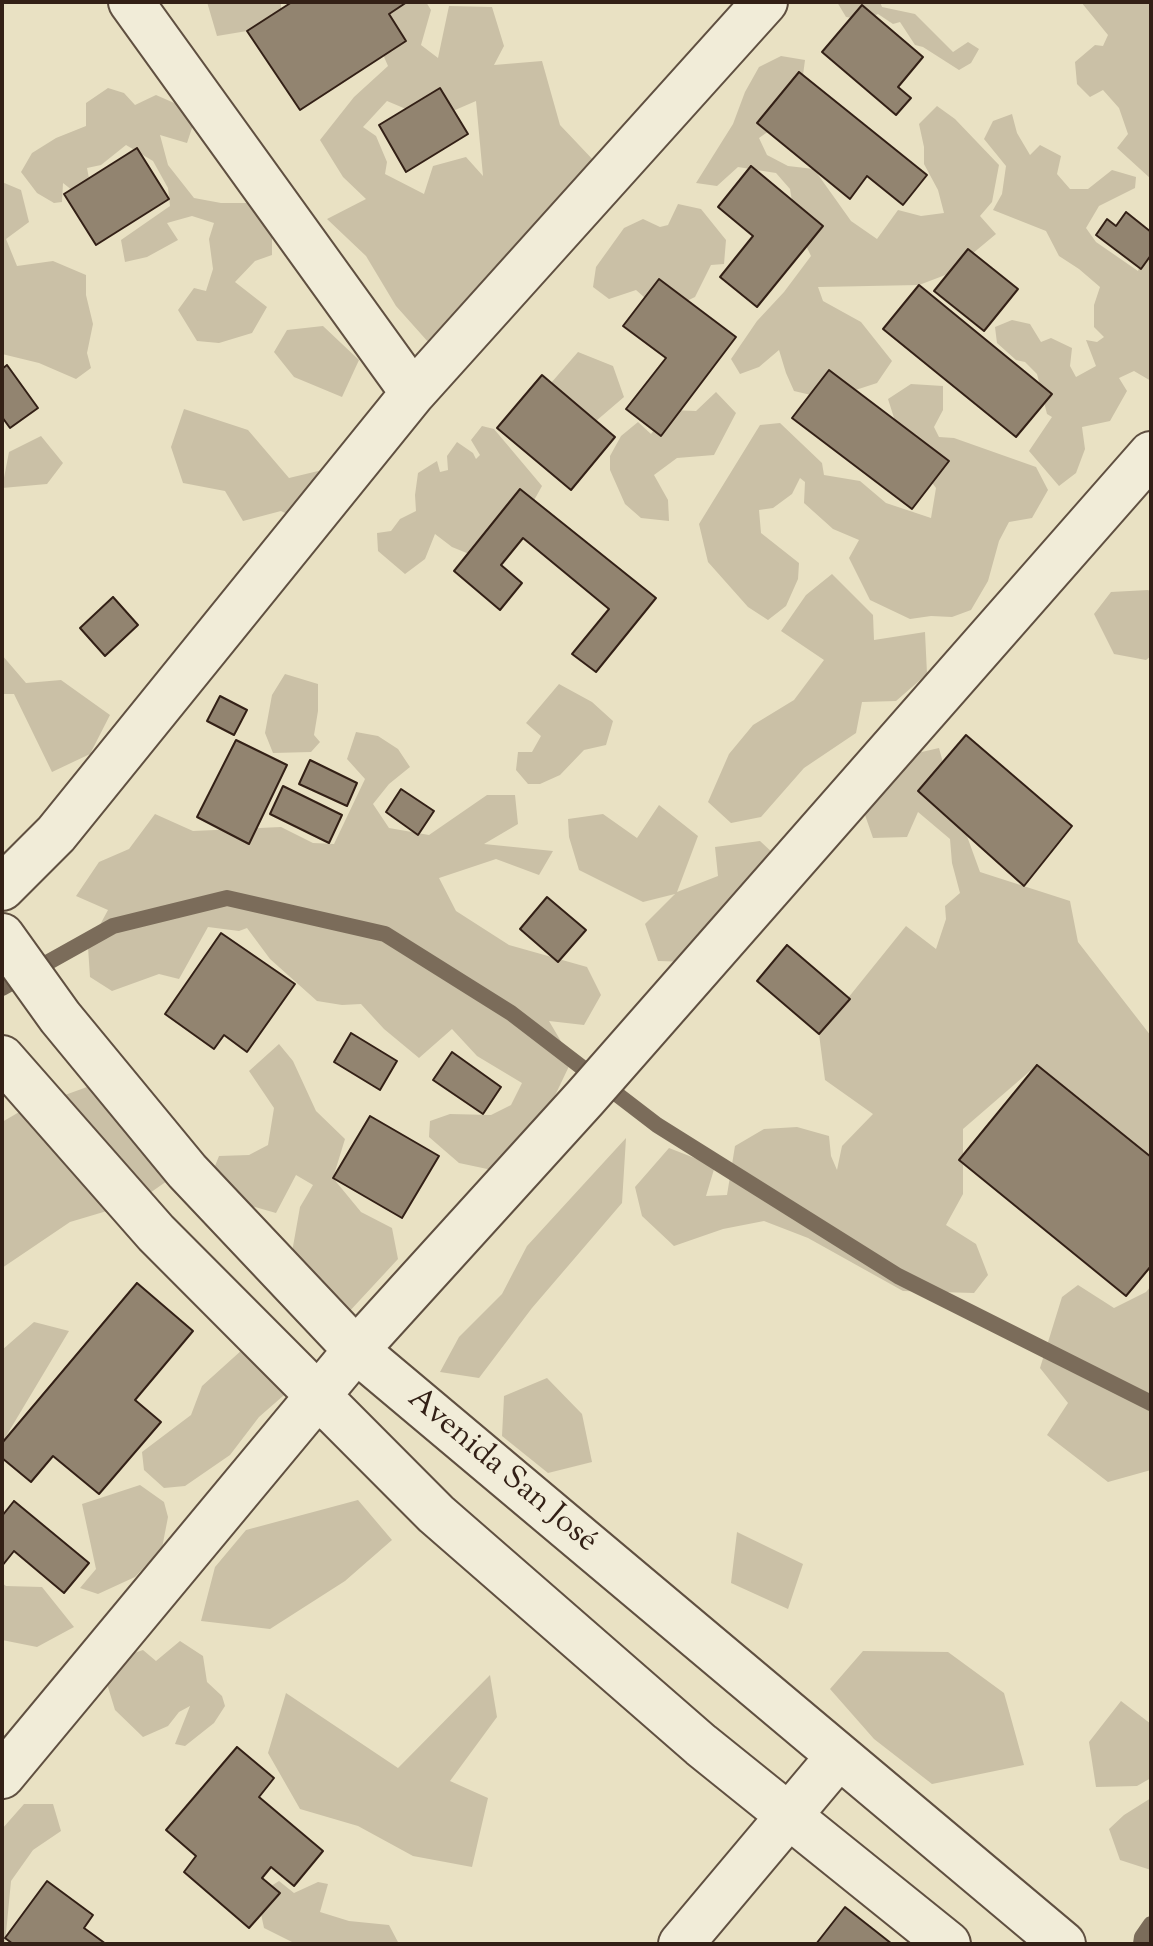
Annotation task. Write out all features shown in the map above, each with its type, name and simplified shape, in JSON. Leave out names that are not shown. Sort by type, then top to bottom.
[{"type":"street","points":[[131,2],[413,393]]},
{"type":"street","points":[[2,888],[56,834],[413,393],[765,2]]},
{"type":"street","points":[[2,1776],[356,1350],[585,1098],[1151,454]]},
{"type":"street","name":"Avenida San José","points":[[4,939],[60,1017],[187,1171],[356,1350],[1063,1944]]},
{"type":"street","name":"Avenida San José","points":[[3,1059],[156,1233],[436,1514],[701,1745],[948,1944]]},
{"type":"street","points":[[681,1944],[839,1756]]},
{"type":"shaded area","points":[[207,2],[281,2],[281,9],[247,31],[217,36]]},
{"type":"shaded area","points":[[367,2],[426,2],[431,10],[421,45],[438,58],[449,6],[492,7],[504,46],[494,65],[542,61],[560,125],[614,182],[446,362],[396,306],[366,256],[327,219],[366,199],[343,177],[320,140],[354,97],[388,66],[375,36]],"holes":[[[387,101],[432,120],[476,101],[483,176],[466,157],[433,166],[424,194],[385,174],[387,162],[376,136],[363,127]]]},
{"type":"shaded area","points":[[837,2],[880,2],[882,7],[915,14],[953,52],[968,42],[979,49],[971,63],[959,70],[915,45],[900,22],[893,24],[878,14],[866,20],[846,17]]},
{"type":"shaded area","points":[[1081,2],[1151,2],[1151,179],[1117,148],[1128,134],[1119,108],[1103,90],[1090,97],[1077,84],[1075,62],[1095,45],[1103,46],[1108,35]]},
{"type":"shaded area","points":[[781,56],[805,60],[800,98],[786,119],[759,138],[767,155],[788,166],[814,169],[851,221],[877,239],[898,210],[921,216],[944,213],[938,190],[924,164],[919,124],[937,106],[955,119],[999,165],[992,202],[980,216],[996,234],[948,274],[919,285],[818,287],[823,301],[861,322],[892,361],[877,383],[828,399],[794,391],[779,350],[759,367],[740,374],[731,359],[757,321],[811,256],[796,225],[790,189],[776,173],[738,167],[717,186],[696,183],[733,124],[759,67]]},
{"type":"shaded area","points":[[108,88],[124,93],[135,105],[156,95],[197,113],[187,143],[160,135],[168,165],[194,198],[221,203],[258,203],[272,232],[272,255],[255,261],[235,282],[267,307],[252,333],[219,343],[197,341],[178,310],[194,288],[206,291],[213,269],[209,239],[214,223],[192,216],[167,223],[178,240],[147,257],[125,262],[121,240],[170,206],[168,188],[153,161],[126,145],[101,165],[87,168],[91,189],[77,194],[63,183],[62,202],[54,203],[37,193],[21,172],[32,153],[56,138],[86,126],[86,103]]},
{"type":"shaded area","points":[[1012,114],[1017,133],[1030,155],[1040,145],[1061,156],[1057,174],[1070,189],[1088,189],[1112,170],[1136,177],[1135,188],[1099,206],[1086,228],[1096,242],[1138,271],[1146,249],[1151,246],[1151,381],[1134,371],[1119,378],[1127,391],[1110,421],[1082,427],[1085,449],[1076,473],[1059,486],[1029,451],[1052,417],[1047,414],[1037,374],[997,343],[995,327],[1012,320],[1030,324],[1041,342],[1051,338],[1072,348],[1070,366],[1076,377],[1096,366],[1086,340],[1097,342],[1104,337],[1094,327],[1094,305],[1100,287],[1059,256],[1046,231],[993,210],[1002,194],[1006,166],[984,139],[993,121]]},
{"type":"shaded area","points":[[2,182],[21,190],[29,222],[6,239],[17,266],[53,261],[86,275],[86,295],[93,324],[87,353],[91,368],[76,379],[39,363],[2,354]]},
{"type":"shaded area","points":[[678,204],[701,209],[726,240],[724,264],[711,265],[695,297],[662,313],[636,290],[609,299],[593,287],[596,267],[624,228],[643,219],[660,227],[668,225]]},
{"type":"shaded area","points":[[323,326],[359,360],[342,397],[294,377],[274,352],[287,330]]},
{"type":"shaded area","points":[[578,352],[613,366],[624,397],[596,421],[551,383]]},
{"type":"shaded area","points":[[911,384],[943,386],[943,410],[934,427],[939,437],[954,438],[1036,467],[1048,490],[1032,518],[1009,522],[999,541],[988,581],[971,610],[952,617],[910,619],[870,600],[849,558],[859,540],[833,529],[804,503],[805,482],[800,478],[792,494],[773,508],[759,510],[761,533],[799,563],[798,579],[786,606],[768,620],[748,607],[708,562],[699,524],[760,425],[780,423],[822,463],[824,475],[860,481],[886,503],[931,518],[936,488],[902,443],[888,399]]},
{"type":"shaded area","points":[[716,392],[736,413],[714,455],[677,458],[654,475],[668,500],[669,521],[641,518],[625,504],[610,470],[610,456],[621,436],[638,422],[651,434],[670,410],[696,411]]},
{"type":"shaded area","points":[[184,409],[248,430],[289,478],[360,461],[316,528],[281,511],[243,521],[225,491],[183,483],[171,447]]},
{"type":"shaded area","points":[[482,426],[494,429],[542,486],[523,520],[479,558],[452,547],[435,534],[425,559],[405,574],[378,551],[377,533],[391,531],[400,519],[416,511],[418,473],[437,461],[440,472],[448,470],[447,456],[457,442],[473,453],[476,459],[480,455],[471,440]]},
{"type":"shaded area","points":[[41,436],[63,463],[47,484],[2,488],[9,452]]},
{"type":"shaded area","points":[[832,574],[873,615],[874,640],[925,632],[927,674],[896,701],[862,702],[856,733],[804,768],[761,817],[731,823],[708,802],[729,754],[753,725],[794,700],[824,660],[781,631],[806,595]]},
{"type":"shaded area","points":[[1111,592],[1151,592],[1151,656],[1146,660],[1114,654],[1094,614]]},
{"type":"shaded area","points":[[2,655],[26,683],[61,680],[110,715],[90,754],[52,772],[14,694],[2,694]]},
{"type":"shaded area","points":[[285,674],[318,684],[314,735],[320,742],[311,752],[273,753],[265,733],[272,695]]},
{"type":"shaded area","points":[[559,684],[592,702],[613,721],[606,745],[584,750],[560,775],[540,784],[528,784],[516,770],[518,752],[532,752],[541,736],[526,723]]},
{"type":"shaded area","points":[[356,732],[378,736],[398,749],[410,767],[389,784],[373,804],[389,828],[429,835],[487,795],[515,795],[518,824],[484,844],[553,851],[539,875],[496,859],[439,878],[456,911],[509,945],[587,967],[601,995],[584,1025],[549,1021],[572,1060],[549,1108],[492,1170],[459,1163],[429,1137],[430,1121],[450,1114],[491,1115],[511,1105],[522,1083],[477,1056],[452,1029],[419,1058],[384,1029],[361,1004],[317,1001],[270,959],[247,928],[239,931],[208,927],[179,979],[159,974],[112,991],[90,977],[88,947],[108,910],[76,896],[99,862],[129,849],[155,814],[193,831],[281,827],[313,843],[334,844],[365,779],[347,759]]},
{"type":"shaded area","points":[[939,748],[951,792],[980,872],[1070,901],[1078,942],[1151,1036],[1151,1157],[1037,1065],[963,1129],[963,1194],[946,1225],[976,1244],[988,1275],[974,1293],[903,1291],[808,1238],[764,1221],[723,1229],[674,1246],[642,1216],[635,1187],[669,1148],[715,1166],[706,1196],[727,1195],[735,1146],[764,1129],[797,1127],[829,1136],[831,1156],[837,1170],[842,1146],[873,1114],[825,1080],[819,1034],[906,926],[936,949],[946,919],[945,906],[960,893],[952,863],[950,839],[918,812],[907,837],[873,838],[865,815],[913,754]]},
{"type":"shaded area","points":[[659,805],[698,836],[677,892],[718,876],[715,847],[760,841],[788,867],[690,962],[658,961],[645,924],[675,894],[643,902],[579,870],[569,837],[568,819],[603,814],[637,838]]},
{"type":"shaded area","points":[[279,1044],[293,1061],[316,1111],[345,1139],[333,1178],[361,1212],[392,1228],[398,1259],[347,1314],[289,1269],[300,1207],[313,1185],[296,1175],[276,1213],[241,1203],[211,1176],[219,1156],[249,1155],[268,1145],[274,1108],[249,1071]]},
{"type":"shaded area","points":[[98,1083],[167,1181],[137,1202],[70,1222],[2,1268],[2,1122],[21,1111]]},
{"type":"shaded area","points":[[626,1138],[622,1203],[532,1308],[479,1378],[440,1372],[459,1337],[502,1294],[527,1246]]},
{"type":"shaded area","points":[[1078,1285],[1114,1308],[1146,1292],[1151,1286],[1151,1470],[1108,1482],[1047,1435],[1068,1403],[1040,1368],[1062,1297]]},
{"type":"shaded area","points":[[34,1322],[69,1331],[2,1443],[2,1350]]},
{"type":"shaded area","points":[[243,1349],[291,1389],[259,1417],[230,1455],[185,1486],[164,1488],[144,1470],[142,1452],[191,1415],[202,1386]]},
{"type":"shaded area","points":[[547,1378],[582,1414],[592,1462],[548,1473],[502,1436],[504,1396]]},
{"type":"shaded area","points":[[140,1485],[164,1502],[168,1517],[162,1548],[135,1577],[98,1594],[80,1588],[96,1569],[82,1504]]},
{"type":"shaded area","points":[[358,1500],[392,1540],[345,1581],[270,1629],[201,1621],[215,1567],[246,1530]]},
{"type":"shaded area","points":[[737,1532],[803,1564],[788,1609],[731,1583]]},
{"type":"shaded area","points":[[2,1583],[6,1586],[42,1587],[74,1627],[37,1647],[2,1640]]},
{"type":"shaded area","points":[[180,1641],[203,1656],[207,1682],[222,1696],[225,1706],[214,1723],[185,1746],[175,1744],[190,1706],[179,1712],[168,1726],[143,1737],[115,1710],[104,1674],[143,1650],[156,1661]]},
{"type":"shaded area","points":[[863,1651],[948,1652],[1004,1693],[1024,1765],[932,1784],[874,1739],[830,1689]]},
{"type":"shaded area","points":[[490,1675],[497,1717],[450,1781],[488,1798],[472,1867],[413,1856],[358,1826],[300,1809],[268,1753],[286,1693],[398,1768]]},
{"type":"shaded area","points":[[1121,1701],[1151,1724],[1151,1778],[1137,1786],[1096,1787],[1089,1742]]},
{"type":"shaded area","points":[[1151,1798],[1151,1870],[1120,1860],[1109,1829]]},
{"type":"shaded area","points":[[24,1804],[53,1804],[61,1831],[33,1850],[11,1881],[5,1944],[2,1944],[2,1829]]},
{"type":"shaded area","points":[[279,1881],[294,1893],[318,1882],[328,1884],[320,1912],[349,1921],[389,1925],[399,1944],[296,1944],[264,1928],[257,1895]]},
{"type":"building","points":[[292,2],[407,2],[389,14],[406,41],[300,110],[247,31]]},
{"type":"building","points":[[862,5],[923,57],[898,87],[911,98],[896,115],[822,52]]},
{"type":"building","points":[[799,72],[927,175],[903,205],[867,176],[850,199],[757,123]]},
{"type":"building","points":[[440,88],[468,134],[406,172],[379,125]]},
{"type":"building","points":[[137,148],[169,199],[96,245],[64,194]]},
{"type":"building","points":[[751,166],[823,226],[757,307],[720,277],[753,236],[718,207]]},
{"type":"building","points":[[1126,212],[1151,232],[1151,255],[1141,269],[1096,235],[1107,219],[1116,226]]},
{"type":"building","points":[[968,249],[1018,289],[984,331],[934,291]]},
{"type":"building","points":[[659,279],[736,337],[661,436],[626,409],[666,358],[623,326]]},
{"type":"building","points":[[919,285],[1052,394],[1016,437],[883,329]]},
{"type":"building","points":[[7,365],[38,408],[10,428],[2,417],[2,369]]},
{"type":"building","points":[[829,370],[949,461],[912,509],[792,418]]},
{"type":"building","points":[[542,375],[615,437],[571,490],[497,428]]},
{"type":"building","points":[[520,489],[656,598],[596,672],[572,654],[609,609],[523,538],[501,565],[522,583],[500,610],[454,571]]},
{"type":"building","points":[[113,597],[138,625],[105,656],[80,628]]},
{"type":"building","points":[[220,696],[247,710],[234,735],[207,721]]},
{"type":"building","points":[[966,735],[1072,826],[1024,886],[918,791]]},
{"type":"building","points":[[236,740],[287,765],[249,844],[197,817]]},
{"type":"building","points":[[310,760],[357,783],[347,806],[299,784]]},
{"type":"building","points":[[283,786],[342,815],[329,843],[270,814]]},
{"type":"building","points":[[401,789],[434,811],[418,835],[386,812]]},
{"type":"building","points":[[547,897],[586,930],[558,962],[520,929]]},
{"type":"building","points":[[221,933],[295,984],[247,1052],[224,1035],[214,1049],[165,1014]]},
{"type":"building","points":[[787,945],[850,999],[819,1034],[757,981]]},
{"type":"building","points":[[351,1033],[397,1061],[380,1090],[334,1062]]},
{"type":"building","points":[[452,1052],[501,1087],[483,1114],[433,1080]]},
{"type":"building","points":[[1037,1065],[1151,1157],[1151,1266],[1126,1296],[959,1160]]},
{"type":"building","points":[[370,1116],[439,1156],[402,1218],[333,1178]]},
{"type":"building","points":[[137,1283],[193,1331],[135,1400],[161,1422],[99,1494],[53,1456],[31,1482],[2,1458],[2,1443]]},
{"type":"building","points":[[14,1501],[89,1563],[64,1593],[14,1551],[2,1566],[2,1516]]},
{"type":"building","points":[[237,1747],[274,1778],[259,1797],[323,1851],[294,1886],[271,1867],[262,1878],[280,1893],[249,1928],[184,1872],[196,1856],[166,1830]]},
{"type":"building","points":[[47,1881],[93,1915],[84,1928],[106,1944],[13,1944],[5,1938]]},
{"type":"building","points":[[845,1907],[892,1944],[816,1944]]},
{"type":"waterway","points":[[2,988],[113,926],[227,898],[385,934],[511,1013],[657,1125],[898,1276],[1151,1403]]},
{"type":"waterway","points":[[1141,1944],[1151,1924]]}]
